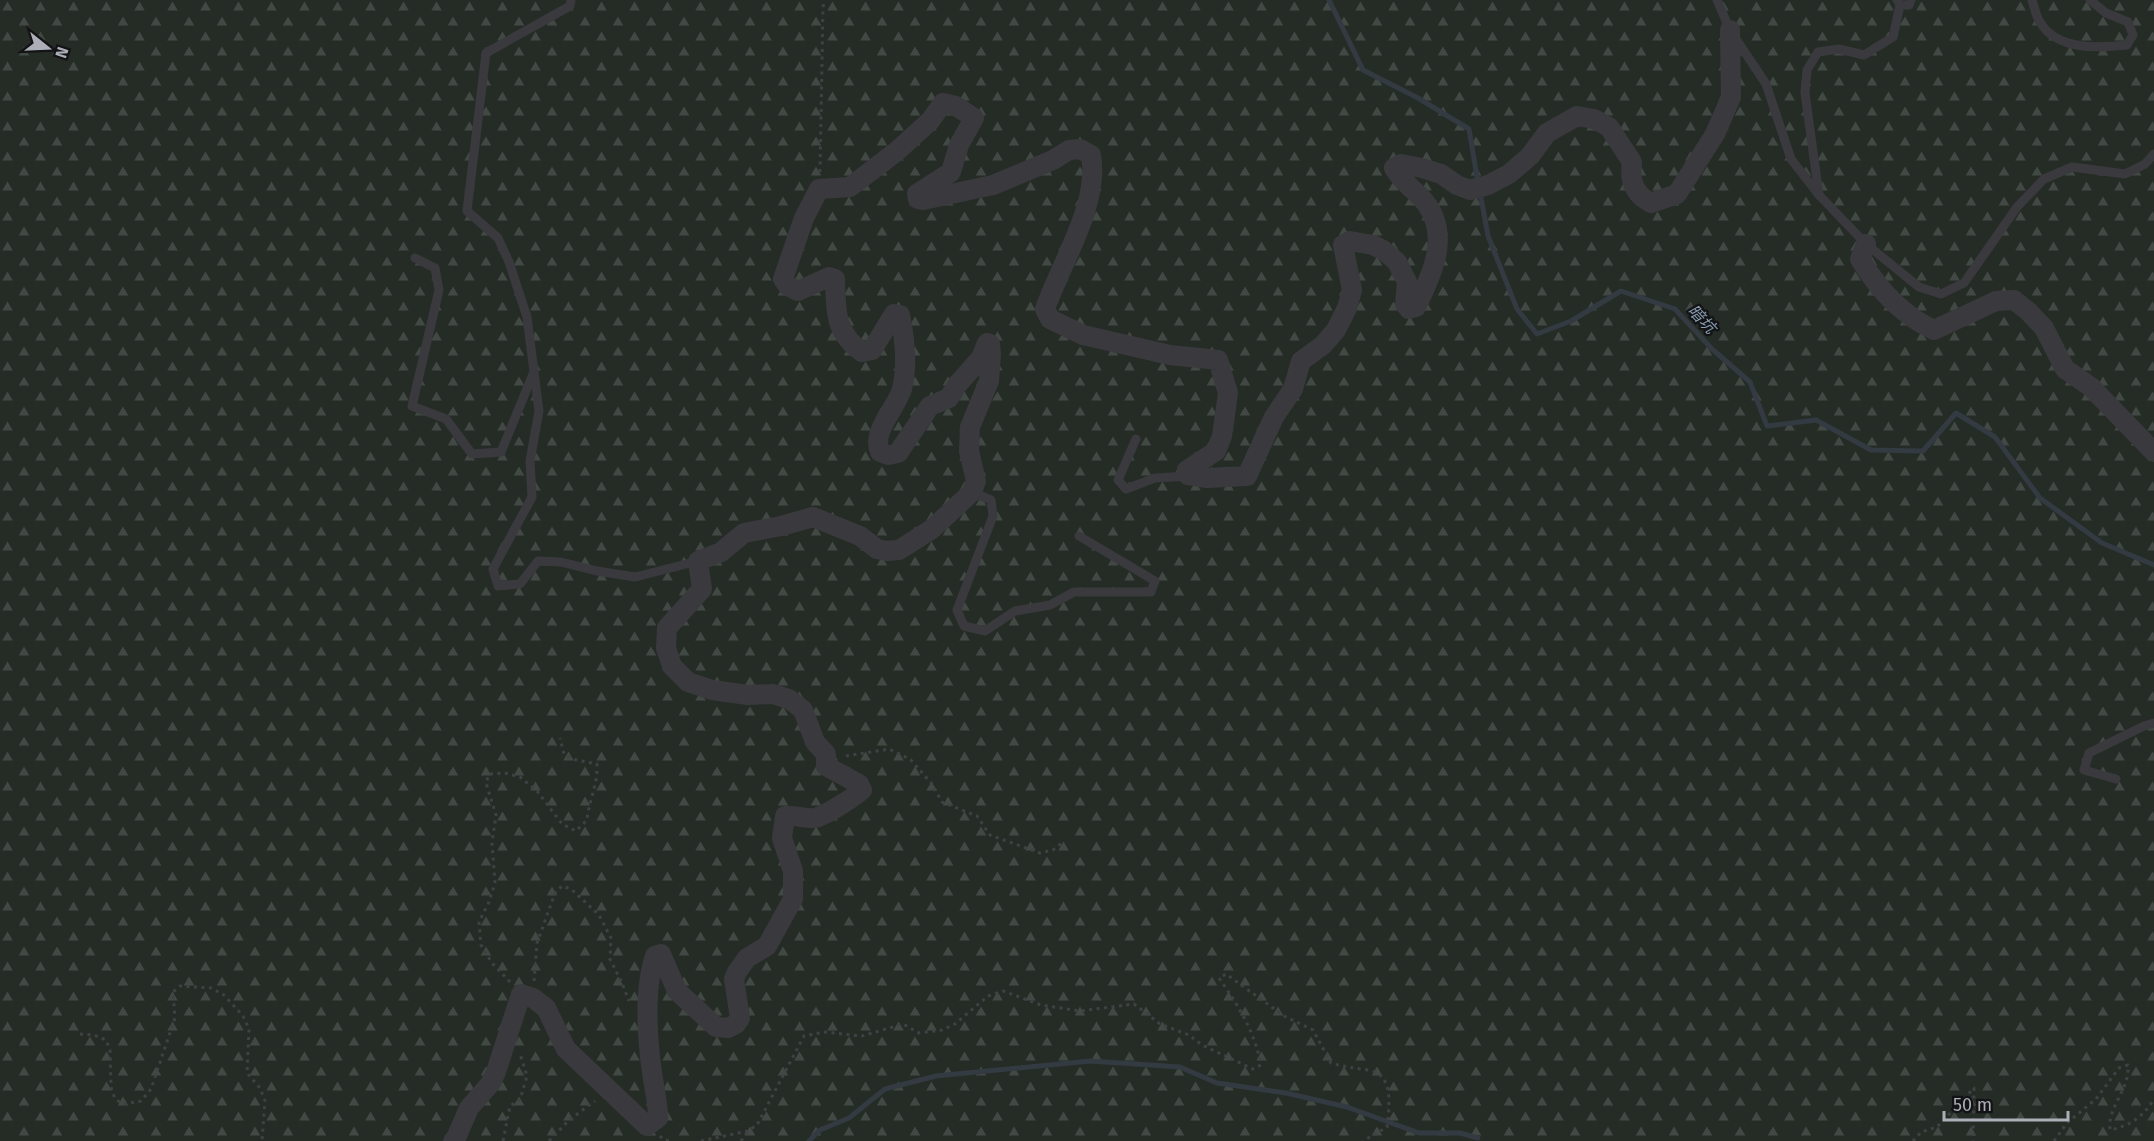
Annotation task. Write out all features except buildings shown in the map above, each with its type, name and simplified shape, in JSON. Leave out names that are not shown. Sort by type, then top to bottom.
[{"type":"street","points":[[453,1141],[469,1108],[490,1084],[505,1042],[527,996],[546,1008],[566,1049],[647,1126],[658,1118],[658,1101],[652,1074],[647,1022],[651,966],[655,956],[661,954],[677,991],[716,1027],[728,1028],[736,1024],[740,1018],[734,979],[737,972],[747,958],[767,946],[793,899],[793,871],[782,838],[785,816],[814,818],[862,790],[859,784],[826,766],[826,754],[815,742],[803,710],[789,699],[773,694],[748,695],[712,690],[688,682],[672,666],[666,648],[667,628],[702,589],[698,561],[722,552],[744,532],[813,518],[860,536],[877,549],[899,550],[932,529],[972,492],[976,481],[969,451],[970,427],[989,381],[990,344],[987,343],[981,358],[957,385],[949,398],[930,406],[898,453],[888,455],[880,452],[877,445],[879,432],[902,388],[906,357],[900,315],[894,314],[872,350],[862,352],[852,345],[838,323],[835,279],[829,277],[798,291],[788,286],[783,279],[804,218],[819,189],[850,187],[897,151],[930,121],[943,103],[956,105],[974,118],[959,145],[951,172],[917,194],[918,199],[923,200],[993,185],[1053,160],[1069,150],[1080,149],[1091,155],[1094,169],[1087,206],[1045,309],[1050,319],[1083,335],[1170,355],[1218,360],[1228,393],[1222,436],[1216,451],[1187,470],[1188,475],[1207,478],[1247,476],[1274,417],[1293,389],[1301,361],[1323,345],[1336,330],[1347,308],[1352,290],[1343,245],[1350,241],[1373,245],[1397,262],[1407,282],[1405,304],[1409,309],[1416,307],[1428,283],[1437,253],[1435,221],[1426,203],[1394,168],[1401,164],[1422,168],[1441,174],[1457,185],[1470,190],[1488,185],[1509,174],[1530,156],[1547,133],[1577,116],[1594,119],[1608,127],[1632,162],[1629,176],[1640,197],[1651,202],[1677,194],[1715,134],[1731,97],[1730,30]]},
{"type":"street","points":[[1866,244],[1860,259],[1873,280],[1916,321],[1934,330],[1996,301],[2014,300],[2030,312],[2044,328],[2065,369],[2091,387],[2154,452]]},
{"type":"lane","points":[[571,0],[570,6],[486,53],[467,211],[498,238],[509,262],[527,317],[539,411],[530,461],[532,497],[493,568],[498,586],[520,584],[538,561],[561,562],[635,577],[698,561]]},
{"type":"lane","points":[[1717,0],[1730,30],[1766,84],[1791,159],[1819,195],[1866,244],[1919,287],[1941,294],[1964,283],[2017,207],[2044,180],[2072,167],[2125,174],[2145,164],[2154,154]]},
{"type":"lane","points":[[1819,195],[1805,93],[1807,70],[1818,52],[1839,49],[1864,55],[1893,37],[1898,2],[1909,5],[1911,0]]},
{"type":"lane","points":[[2032,0],[2040,23],[2052,36],[2086,47],[2127,45],[2133,35],[2128,22],[2106,13],[2090,0]]},
{"type":"lane","points":[[415,258],[435,268],[439,291],[412,406],[446,419],[472,454],[501,452],[534,372]]},
{"type":"lane","points":[[1136,439],[1118,480],[1126,489],[1155,478],[1180,476],[1207,478]]},
{"type":"lane","points":[[972,492],[992,500],[993,516],[957,610],[964,626],[985,631],[1015,611],[1050,605],[1074,592],[1151,592],[1155,580],[1079,536]]},
{"type":"lane","points":[[2116,779],[2084,770],[2090,753],[2154,723]]},
{"type":"path","points":[[819,189],[825,0]]},
{"type":"path","points":[[527,996],[492,963],[481,945],[479,922],[495,883],[492,843],[496,815],[486,783],[489,774],[505,773],[520,777],[537,791],[562,824],[576,831],[587,820],[589,801],[598,778],[597,764],[572,759],[564,754],[560,738]]},
{"type":"path","points":[[826,754],[851,756],[889,749],[910,759],[932,784],[942,802],[977,816],[990,835],[1040,853],[1053,849],[1063,842]]},
{"type":"path","points":[[527,996],[537,943],[555,892],[562,886],[571,889],[599,915],[611,938],[610,959],[630,1004]]},
{"type":"path","points":[[741,1141],[763,1116],[804,1036],[824,1032],[862,1036],[903,1024],[919,1032],[942,1030],[955,1024],[988,996],[1003,991],[1041,1005],[1080,1011],[1134,1004],[1160,1023],[1189,1035],[1202,1045],[1253,1069],[1261,1065],[1259,1054],[1243,1013],[1219,978],[1226,974],[1284,1016],[1313,1030],[1331,1063],[1345,1068],[1372,1070],[1386,1082],[1390,1096],[1388,1127],[1363,1141]]},
{"type":"path","points":[[80,1034],[94,1035],[106,1040],[110,1050],[111,1087],[115,1099],[123,1104],[141,1101],[151,1089],[175,1018],[173,992],[180,986],[190,986],[211,988],[224,994],[243,1016],[249,1029],[247,1073],[260,1088],[265,1101],[262,1141]]},
{"type":"path","points":[[503,1141],[510,1106],[520,1100],[527,1076],[520,1051],[505,1042]]},
{"type":"path","points":[[2054,1141],[2067,1123],[2096,1100],[2119,1068],[2128,1065],[2129,1075],[2109,1119],[2110,1130],[2120,1128],[2146,1113],[2154,1099]]},
{"type":"path","points":[[1913,1141],[1921,1132],[1937,1128],[1974,1088],[1973,1141]]},
{"type":"path","points":[[549,1141],[569,1120],[590,1103],[613,1094]]},
{"type":"path","points":[[701,1141],[748,1131]]},
{"type":"green space","points":[[0,0],[2154,0],[2154,1141],[0,1141]]},
{"type":"waterway","name":"暗坑","points":[[1329,0],[1363,70],[1418,98],[1469,129],[1478,183]]},
{"type":"waterway","name":"暗坑","points":[[1480,192],[1488,236],[1517,309],[1537,334],[1571,321],[1621,291],[1675,309],[1712,349],[1750,382],[1767,426],[1816,420],[1871,450],[1923,451],[1956,413],[1995,437],[2040,498],[2102,543],[2154,565]]},
{"type":"waterway","points":[[809,1141],[820,1130],[849,1118],[885,1089],[936,1076],[1090,1061],[1180,1067],[1217,1083],[1286,1093],[1347,1107],[1419,1133],[1460,1133],[1478,1138]]}]
